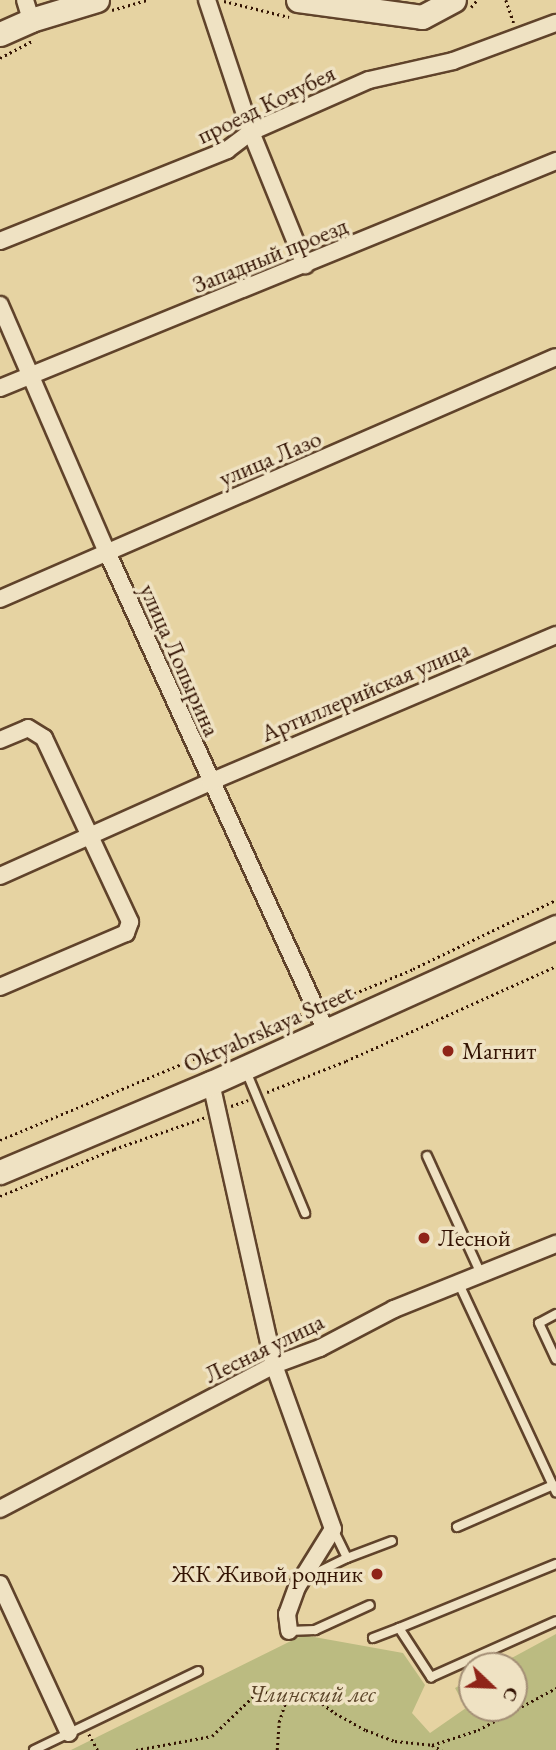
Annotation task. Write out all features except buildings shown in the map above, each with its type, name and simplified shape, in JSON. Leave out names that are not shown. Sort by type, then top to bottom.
[{"type":"main road","points":[[0,34],[28,10],[97,0]]},
{"type":"main road","points":[[298,0],[377,13],[422,17],[454,0]]},
{"type":"main road","name":"Oktyabrskaya Street","points":[[0,1172],[211,1083],[556,927]]},
{"type":"street","points":[[207,0],[251,132],[306,265]]},
{"type":"street","name":"проезд Кочубея","points":[[0,241],[227,150],[251,132],[369,80],[453,61],[556,23]]},
{"type":"street","name":"Западный проезд","points":[[0,388],[556,161]]},
{"type":"street","name":"улица Лопырина","points":[[0,305],[210,782],[326,1031]]},
{"type":"street","name":"улица Лазо","points":[[0,599],[556,357]]},
{"type":"street","name":"Артиллерийская улица","points":[[0,876],[210,782],[556,635]]},
{"type":"street","points":[[0,740],[28,728],[44,738],[130,922],[126,933],[0,986]]},
{"type":"street","points":[[211,1083],[274,1365],[333,1529],[297,1587],[287,1614],[289,1631]]},
{"type":"street","name":"Лесная улица","points":[[0,1509],[274,1365],[320,1348],[394,1309],[556,1244]]},
{"type":"street","points":[[0,1584],[77,1729]]},
{"type":"lane","points":[[244,1068],[305,1213]]},
{"type":"lane","points":[[427,1156],[481,1274]]},
{"type":"lane","points":[[457,1527],[554,1489],[459,1284]]},
{"type":"lane","points":[[556,1314],[539,1322],[556,1359]]},
{"type":"lane","points":[[333,1529],[347,1558]]},
{"type":"lane","points":[[320,1571],[392,1541]]},
{"type":"lane","points":[[373,1638],[556,1564]]},
{"type":"lane","points":[[289,1631],[315,1630],[370,1605]]},
{"type":"lane","points":[[400,1628],[431,1678],[556,1621]]},
{"type":"lane","points":[[34,1750],[198,1671]]},
{"type":"path","points":[[506,0],[513,20]]},
{"type":"path","points":[[0,1140],[292,1016],[316,1009],[413,969],[556,900]]},
{"type":"path","points":[[0,1196],[114,1149],[346,1061],[556,966]]},
{"type":"path","points":[[432,1745],[478,1730],[556,1688]]},
{"type":"path","points":[[136,1750],[212,1736],[260,1690],[286,1700],[309,1693],[335,1713],[366,1730],[395,1741],[432,1745],[442,1750]]},
{"type":"path","points":[[277,1750],[279,1722],[286,1700]]},
{"type":"path","points":[[77,1729],[97,1750]]},
{"type":"green space","name":"Члинский лес","points":[[556,1634],[556,1750],[71,1750],[303,1635],[403,1653],[425,1685],[412,1713],[430,1733],[458,1714],[458,1722],[528,1722],[528,1652],[523,1652]]},
{"type":"place","name":"Магнит","points":[[448,1051]]},
{"type":"place","name":"Лесной","points":[[424,1238]]},
{"type":"place","name":"ЖК Живой родник","points":[[377,1574]]}]
